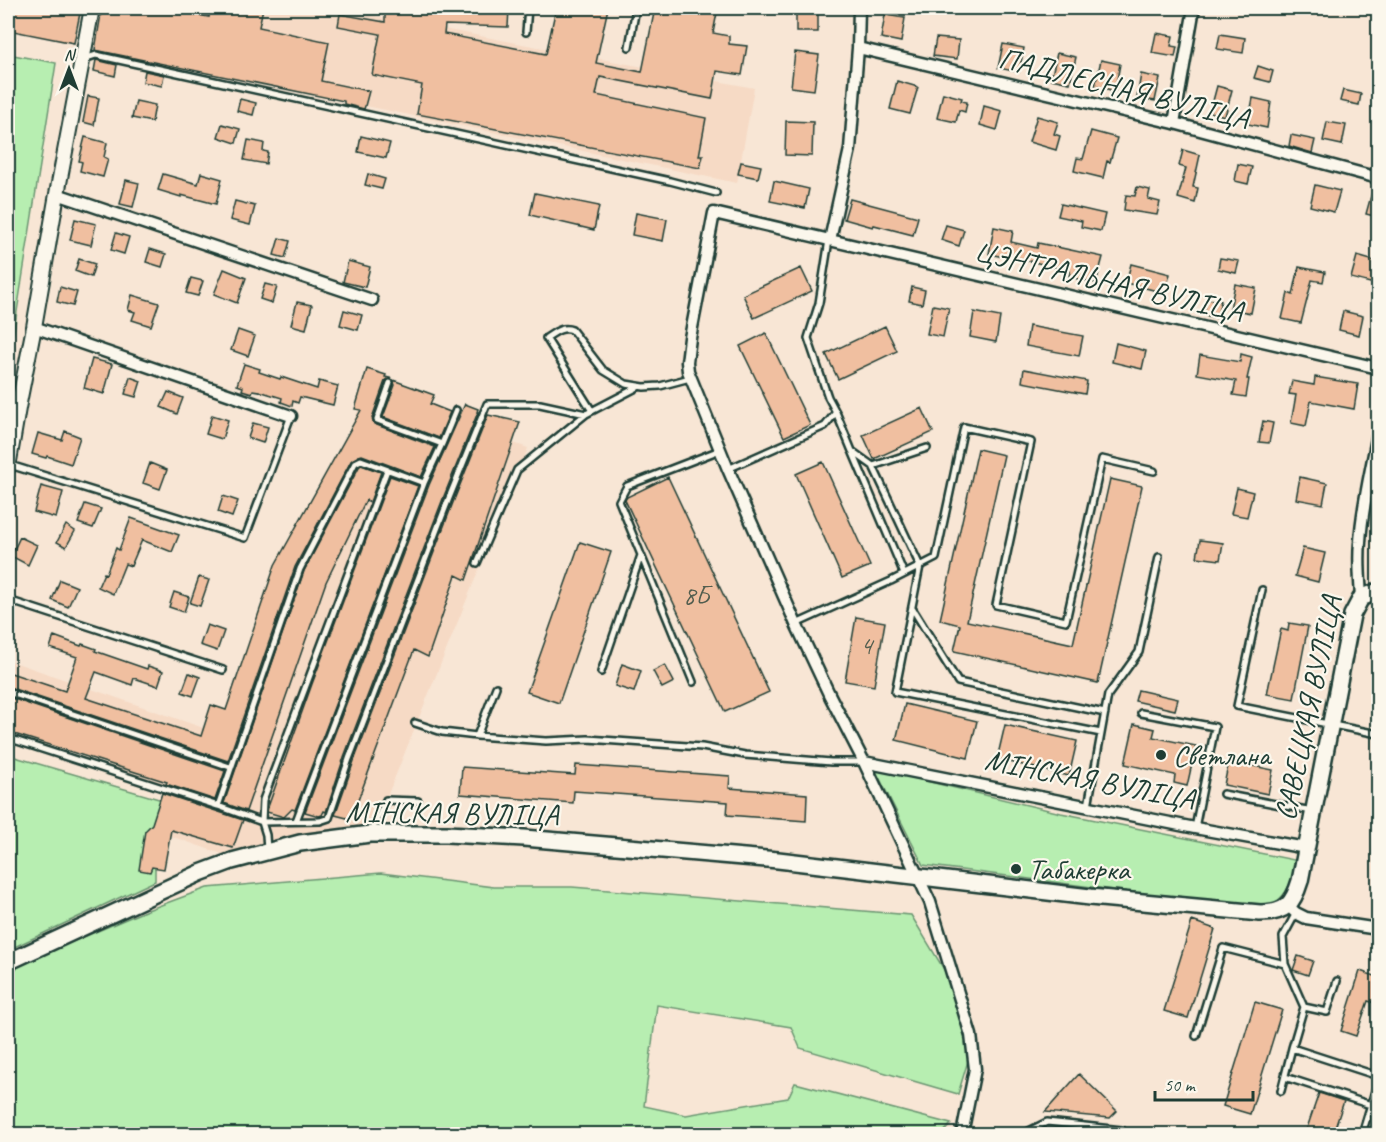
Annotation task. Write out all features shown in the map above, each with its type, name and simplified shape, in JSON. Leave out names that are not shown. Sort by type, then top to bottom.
[{"type":"main road","points":[[1361,598],[1378,591]]},
{"type":"main road","name":"САВЕЦКАЯ ВУЛІЦА","points":[[1286,911],[1295,896],[1300,881],[1352,615],[1361,598]]},
{"type":"main road","name":"МІНСКАЯ ВУЛІЦА","points":[[8,962],[200,873],[232,861],[300,843],[370,834],[447,834],[524,838],[778,860],[1090,897],[1242,912],[1286,911]]},
{"type":"street","points":[[8,466],[92,8]]},
{"type":"street","points":[[830,240],[850,149],[859,8]]},
{"type":"street","points":[[1174,123],[1194,8]]},
{"type":"street","name":"ПАДЛЕСНАЯ ВУЛІЦА","points":[[858,48],[1174,123],[1378,178]]},
{"type":"street","points":[[57,194],[372,300]]},
{"type":"street","name":"ЦЭНТРАЛЬНАЯ ВУЛІЦА","points":[[690,378],[687,362],[690,338],[714,213],[1378,368]]},
{"type":"street","points":[[34,327],[291,416]]},
{"type":"street","points":[[690,378],[796,624],[930,902],[971,1035],[975,1069],[962,1134]]},
{"type":"street","name":"САВЕЦКАЯ ВУЛІЦА","points":[[1361,598],[1359,572],[1362,519],[1378,432]]},
{"type":"street","name":"МІНСКАЯ ВУЛІЦА","points":[[864,762],[1306,848]]},
{"type":"street","points":[[1286,911],[1317,921],[1378,929]]},
{"type":"lane","points":[[526,32],[528,8]]},
{"type":"lane","points":[[629,47],[636,8]]},
{"type":"lane","points":[[82,59],[96,55],[716,193]]},
{"type":"lane","points":[[830,240],[819,303],[808,338],[828,397],[904,574]]},
{"type":"lane","points":[[592,411],[546,338],[560,330],[567,328],[572,330],[603,370],[626,384],[660,386],[690,378]]},
{"type":"lane","points":[[390,383],[377,420],[442,444]]},
{"type":"lane","points":[[477,563],[517,471],[586,414],[639,386]]},
{"type":"lane","points":[[8,738],[262,822],[320,821],[329,818],[361,726],[488,404],[540,405],[586,414]]},
{"type":"lane","points":[[296,821],[424,483],[456,410]]},
{"type":"lane","points":[[728,469],[825,426],[836,412]]},
{"type":"lane","points":[[8,466],[245,538],[291,416]]},
{"type":"lane","points":[[796,624],[936,558],[964,427],[1031,441],[996,605],[1066,621],[1102,459],[1154,471]]},
{"type":"lane","points":[[873,466],[927,448]]},
{"type":"lane","points":[[693,682],[619,501],[627,486],[720,450]]},
{"type":"lane","points":[[852,451],[873,466],[920,566],[895,692],[1101,734]]},
{"type":"lane","points":[[218,806],[300,569],[355,463],[362,460],[424,483]]},
{"type":"lane","points":[[267,851],[262,822],[263,800],[387,470]]},
{"type":"lane","points":[[602,672],[641,555]]},
{"type":"lane","points":[[1088,806],[1108,695],[1139,652],[1159,557]]},
{"type":"lane","points":[[1262,590],[1237,706],[1378,734]]},
{"type":"lane","points":[[8,600],[224,670]]},
{"type":"lane","points":[[912,608],[958,682],[1105,712]]},
{"type":"lane","points":[[477,736],[496,687]]},
{"type":"lane","points":[[8,692],[230,767]]},
{"type":"lane","points":[[1141,713],[1215,727],[1195,828]]},
{"type":"lane","points":[[415,723],[442,732],[477,736],[546,741],[588,739],[702,747],[745,754],[831,762],[864,762]]},
{"type":"lane","points":[[1223,794],[1314,811]]},
{"type":"lane","points":[[370,834],[386,800],[418,801]]},
{"type":"lane","points":[[1281,1091],[1304,1007],[1285,964],[1282,937],[1286,911]]},
{"type":"lane","points":[[1196,1036],[1223,948],[1285,964]]},
{"type":"lane","points":[[1304,1007],[1327,1012],[1337,981]]},
{"type":"lane","points":[[1292,1048],[1378,1076]]},
{"type":"lane","points":[[1285,1077],[1371,1105]]},
{"type":"lane","points":[[1362,1134],[1378,1081]]},
{"type":"lane","points":[[1029,1134],[1029,1131],[1047,1122],[1122,1130],[1126,1134]]},
{"type":"shaded area","points":[[103,8],[333,8],[754,88],[737,183],[96,50]]},
{"type":"shaded area","points":[[366,393],[528,448],[376,824],[225,855],[162,833],[167,786],[8,729],[8,660],[215,732]]},
{"type":"green space","points":[[8,54],[56,63],[8,369]]},
{"type":"green space","points":[[8,755],[176,804],[155,859],[155,881],[8,950]]},
{"type":"green space","points":[[875,769],[1061,813],[1299,861],[1288,888],[1281,898],[1272,904],[1253,908],[923,865]]},
{"type":"green space","points":[[381,873],[494,887],[572,887],[911,915],[948,976],[970,1054],[958,1094],[800,1048],[791,1027],[657,1005],[644,1106],[686,1115],[788,1098],[795,1083],[951,1124],[942,1134],[8,1134],[8,969],[145,911],[207,888]]},
{"type":"building","points":[[8,8],[53,8],[80,13],[74,43],[8,30]]},
{"type":"building","points":[[102,8],[161,8],[209,17],[210,8],[263,8],[259,27],[329,42],[321,81],[369,91],[364,109],[344,104],[344,101],[95,50]]},
{"type":"building","points":[[385,8],[509,8],[508,27],[445,25],[444,34],[546,54],[556,8],[608,8],[596,63],[642,72],[655,8],[718,8],[713,33],[729,36],[729,44],[747,46],[742,75],[717,71],[712,99],[600,77],[596,95],[706,118],[699,156],[703,156],[700,168],[417,114],[422,85],[372,75],[380,34],[338,26],[340,14],[385,22]]},
{"type":"building","points":[[796,12],[818,12],[818,32],[796,32]]},
{"type":"building","points":[[885,15],[905,18],[901,42],[881,38]]},
{"type":"building","points":[[1156,33],[1173,36],[1171,46],[1177,47],[1175,57],[1152,53]]},
{"type":"building","points":[[1220,34],[1245,38],[1243,53],[1217,49]]},
{"type":"building","points":[[936,38],[959,40],[957,59],[933,56]]},
{"type":"building","points":[[1003,44],[1024,48],[1019,72],[998,68]]},
{"type":"building","points":[[795,52],[819,55],[814,90],[791,87]]},
{"type":"building","points":[[1057,53],[1076,57],[1070,83],[1051,79]]},
{"type":"building","points":[[96,60],[117,65],[115,76],[94,71]]},
{"type":"building","points":[[1101,60],[1120,64],[1115,91],[1095,86]]},
{"type":"building","points":[[1258,66],[1273,71],[1270,82],[1254,78]]},
{"type":"building","points":[[145,71],[164,75],[162,86],[143,82]]},
{"type":"building","points":[[1141,74],[1160,78],[1155,101],[1137,98]]},
{"type":"building","points":[[897,81],[918,87],[910,114],[890,109]]},
{"type":"building","points":[[1217,86],[1232,90],[1225,116],[1210,112]]},
{"type":"building","points":[[1343,90],[1361,94],[1359,105],[1340,101]]},
{"type":"building","points":[[943,93],[962,98],[961,101],[967,102],[965,112],[959,110],[956,122],[937,118]]},
{"type":"building","points":[[88,96],[99,98],[94,125],[83,122]]},
{"type":"building","points":[[1253,98],[1271,102],[1267,128],[1248,124]]},
{"type":"building","points":[[240,99],[256,103],[253,115],[237,111]]},
{"type":"building","points":[[136,101],[155,105],[152,122],[132,118]]},
{"type":"building","points":[[984,106],[1002,111],[997,130],[980,125]]},
{"type":"building","points":[[1037,116],[1058,122],[1054,134],[1060,136],[1056,150],[1029,142]]},
{"type":"building","points":[[786,121],[813,122],[812,156],[785,155]]},
{"type":"building","points":[[1327,122],[1346,125],[1342,145],[1323,141]]},
{"type":"building","points":[[222,124],[240,129],[236,143],[218,137]]},
{"type":"building","points":[[1091,131],[1117,138],[1110,162],[1107,161],[1103,178],[1074,171],[1077,158],[1083,159]]},
{"type":"building","points":[[1291,135],[1315,140],[1312,153],[1289,146]]},
{"type":"building","points":[[361,136],[390,143],[386,158],[358,152]]},
{"type":"building","points":[[85,137],[107,143],[104,157],[108,159],[103,177],[80,171],[82,162],[79,161]]},
{"type":"building","points":[[248,140],[264,143],[263,151],[268,152],[266,164],[244,160]]},
{"type":"building","points":[[1183,150],[1200,155],[1193,187],[1198,188],[1195,203],[1178,198],[1186,168],[1179,166]]},
{"type":"building","points":[[741,162],[761,166],[758,178],[738,174]]},
{"type":"building","points":[[1238,164],[1252,167],[1248,184],[1235,181]]},
{"type":"building","points":[[201,173],[222,179],[216,204],[158,190],[163,174],[198,184]]},
{"type":"building","points":[[368,174],[385,179],[382,189],[365,185]]},
{"type":"building","points":[[126,180],[139,183],[133,207],[120,204]]},
{"type":"building","points":[[774,181],[809,189],[805,208],[770,201]]},
{"type":"building","points":[[1315,185],[1340,191],[1334,212],[1310,206]]},
{"type":"building","points":[[1374,185],[1378,185],[1378,217],[1366,214]]},
{"type":"building","points":[[1137,187],[1150,190],[1148,199],[1160,202],[1157,215],[1124,210],[1126,195],[1135,196]]},
{"type":"building","points":[[535,193],[599,206],[594,230],[530,215]]},
{"type":"building","points":[[850,199],[918,217],[913,235],[844,219]]},
{"type":"building","points":[[235,201],[255,206],[250,225],[230,220]]},
{"type":"building","points":[[1061,204],[1105,214],[1101,231],[1081,227],[1082,221],[1058,216]]},
{"type":"building","points":[[636,213],[667,219],[663,241],[632,235]]},
{"type":"building","points":[[75,219],[96,224],[91,245],[70,240]]},
{"type":"building","points":[[946,225],[964,230],[959,246],[941,240]]},
{"type":"building","points":[[994,227],[1013,231],[1011,242],[1037,248],[1038,243],[1103,257],[1096,283],[1069,277],[1070,271],[1018,258],[1018,260],[989,254]]},
{"type":"building","points":[[116,233],[129,237],[124,254],[111,250]]},
{"type":"building","points":[[279,238],[290,241],[285,258],[274,255]]},
{"type":"building","points":[[150,249],[166,254],[162,267],[146,262]]},
{"type":"building","points":[[1357,256],[1378,262],[1378,285],[1351,278]]},
{"type":"building","points":[[1220,258],[1239,261],[1236,273],[1218,269]]},
{"type":"building","points":[[79,259],[95,264],[91,277],[75,271]]},
{"type":"building","points":[[348,261],[370,267],[365,287],[343,282]]},
{"type":"building","points":[[1131,264],[1170,274],[1165,293],[1126,283]]},
{"type":"building","points":[[1299,267],[1325,272],[1323,282],[1312,280],[1301,323],[1282,319],[1288,293],[1293,295]]},
{"type":"building","points":[[801,268],[812,291],[754,318],[743,295]]},
{"type":"building","points":[[224,269],[246,278],[237,303],[214,294]]},
{"type":"building","points":[[191,278],[203,281],[198,296],[186,293]]},
{"type":"building","points":[[265,284],[277,287],[272,303],[260,299]]},
{"type":"building","points":[[1235,284],[1256,288],[1251,313],[1230,309]]},
{"type":"building","points":[[60,287],[77,292],[73,306],[57,302]]},
{"type":"building","points":[[912,287],[925,290],[922,304],[909,301]]},
{"type":"building","points":[[132,295],[159,303],[151,326],[132,320],[135,312],[128,310]]},
{"type":"building","points":[[1207,299],[1221,301],[1217,318],[1203,315]]},
{"type":"building","points":[[297,302],[312,305],[306,329],[291,325]]},
{"type":"building","points":[[933,305],[949,308],[943,337],[927,334]]},
{"type":"building","points":[[344,310],[362,315],[358,330],[340,325]]},
{"type":"building","points":[[1343,311],[1363,316],[1359,335],[1339,330]]},
{"type":"building","points":[[974,312],[1000,317],[996,342],[970,337]]},
{"type":"building","points":[[885,326],[897,351],[838,379],[826,354]]},
{"type":"building","points":[[1029,326],[1083,336],[1079,356],[1026,346]]},
{"type":"building","points":[[238,330],[255,336],[248,356],[231,350]]},
{"type":"building","points":[[766,333],[810,425],[784,437],[740,346]]},
{"type":"building","points":[[1116,343],[1146,351],[1142,369],[1112,362]]},
{"type":"building","points":[[1241,354],[1252,357],[1246,397],[1233,395],[1236,381],[1197,374],[1200,355],[1240,362]]},
{"type":"building","points":[[92,359],[112,364],[104,394],[84,388]]},
{"type":"building","points":[[244,364],[260,369],[259,372],[317,389],[319,381],[338,386],[333,405],[300,397],[298,403],[293,401],[292,406],[281,402],[282,398],[259,391],[253,390],[252,393],[242,390],[243,387],[237,385]]},
{"type":"building","points":[[367,369],[390,378],[385,381],[372,418],[374,424],[435,447],[421,477],[362,455],[351,461],[295,567],[228,761],[8,687],[8,672],[65,691],[77,657],[50,648],[54,636],[81,646],[82,644],[96,649],[95,651],[147,669],[148,666],[163,671],[158,686],[134,678],[132,685],[96,672],[86,698],[201,736],[211,705],[226,710],[275,565],[361,410],[355,409]]},
{"type":"building","points":[[1024,369],[1087,381],[1085,394],[1022,382]]},
{"type":"building","points":[[130,377],[141,381],[136,397],[125,394]]},
{"type":"building","points":[[1315,377],[1358,384],[1354,409],[1311,401],[1306,426],[1291,423],[1296,395],[1289,394],[1292,381],[1314,385]]},
{"type":"building","points":[[393,380],[434,395],[430,404],[450,412],[439,438],[383,417],[395,385]]},
{"type":"building","points":[[168,392],[183,398],[177,414],[161,407]]},
{"type":"building","points":[[465,404],[478,409],[478,412],[344,757],[326,812],[324,811],[319,816],[305,812],[429,485]]},
{"type":"building","points":[[922,408],[933,432],[874,459],[863,435]]},
{"type":"building","points":[[212,415],[228,420],[222,439],[206,434]]},
{"type":"building","points":[[488,415],[520,422],[466,580],[456,575],[428,657],[414,650],[351,819],[335,815],[354,761]]},
{"type":"building","points":[[1263,421],[1273,423],[1269,443],[1259,442]]},
{"type":"building","points":[[253,423],[268,427],[263,443],[248,438]]},
{"type":"building","points":[[65,431],[80,437],[71,464],[32,454],[38,433],[62,440]]},
{"type":"building","points":[[978,449],[1004,455],[967,621],[1073,644],[1110,479],[1142,486],[1098,683],[954,651],[960,625],[940,620]]},
{"type":"building","points":[[823,462],[870,566],[842,578],[796,474]]},
{"type":"building","points":[[150,463],[167,470],[160,489],[143,483]]},
{"type":"building","points":[[361,465],[381,472],[370,502],[366,500],[326,582],[246,811],[224,803],[304,571]]},
{"type":"building","points":[[390,476],[418,486],[295,810],[292,809],[284,817],[267,812],[312,684]]},
{"type":"building","points":[[668,477],[769,692],[725,712],[625,500]]},
{"type":"building","points":[[1300,477],[1327,483],[1323,504],[1296,499]]},
{"type":"building","points":[[41,486],[63,492],[56,518],[34,512]]},
{"type":"building","points":[[1237,488],[1253,492],[1247,517],[1231,514]]},
{"type":"building","points":[[223,496],[238,501],[232,517],[218,512]]},
{"type":"building","points":[[85,504],[101,509],[93,528],[78,523]]},
{"type":"building","points":[[131,518],[179,535],[172,552],[142,540],[131,566],[125,564],[113,594],[98,587],[104,573],[106,574],[116,548],[119,550]]},
{"type":"building","points":[[66,525],[75,531],[66,547],[57,542]]},
{"type":"building","points":[[20,537],[37,545],[28,565],[11,556]]},
{"type":"building","points":[[1200,540],[1223,543],[1220,560],[1197,557]]},
{"type":"building","points":[[580,542],[611,552],[559,703],[527,692]]},
{"type":"building","points":[[1303,548],[1325,553],[1318,582],[1295,576]]},
{"type":"building","points":[[199,577],[209,580],[200,606],[190,603]]},
{"type":"building","points":[[60,580],[77,587],[68,607],[52,600]]},
{"type":"building","points":[[174,592],[189,597],[184,612],[169,607]]},
{"type":"building","points":[[856,617],[885,622],[874,686],[845,681]]},
{"type":"building","points":[[1289,623],[1308,626],[1294,699],[1267,694],[1281,629],[1288,631]]},
{"type":"building","points":[[207,625],[224,631],[217,651],[200,645]]},
{"type":"building","points":[[622,664],[641,671],[634,692],[615,686]]},
{"type":"building","points":[[665,665],[674,682],[662,688],[653,671]]},
{"type":"building","points":[[189,673],[200,677],[193,696],[182,692]]},
{"type":"building","points":[[1138,690],[1178,699],[1175,710],[1135,701]]},
{"type":"building","points":[[8,697],[225,771],[215,800],[166,784],[167,782],[8,732]]},
{"type":"building","points":[[905,704],[977,721],[968,758],[896,740]]},
{"type":"building","name":"Светлана","points":[[1134,724],[1155,729],[1153,737],[1196,746],[1187,786],[1174,783],[1175,775],[1125,764]]},
{"type":"building","points":[[1005,725],[1077,741],[1069,776],[997,759]]},
{"type":"building","points":[[1229,761],[1273,770],[1268,794],[1224,785]]},
{"type":"building","points":[[576,765],[730,776],[729,788],[807,794],[806,821],[727,815],[728,802],[574,791],[573,803],[460,794],[462,767],[575,775]]},
{"type":"building","points":[[162,793],[243,820],[233,848],[171,830],[164,869],[152,867],[150,872],[139,870],[145,831],[152,824]]},
{"type":"building","points":[[1192,921],[1215,929],[1188,1018],[1164,1011]]},
{"type":"building","points":[[1298,956],[1313,961],[1308,975],[1293,970]]},
{"type":"building","points":[[1360,971],[1378,977],[1378,1004],[1368,1001],[1356,1036],[1341,1031]]},
{"type":"building","points":[[1255,1002],[1282,1010],[1250,1114],[1223,1106]]},
{"type":"building","points":[[1079,1074],[1117,1111],[1110,1118],[1045,1112]]},
{"type":"building","points":[[1319,1093],[1344,1101],[1333,1134],[1305,1134]]},
{"type":"place","name":"Светлана","points":[[1161,755]]},
{"type":"place","name":"Табакерка","points":[[1016,869]]}]
